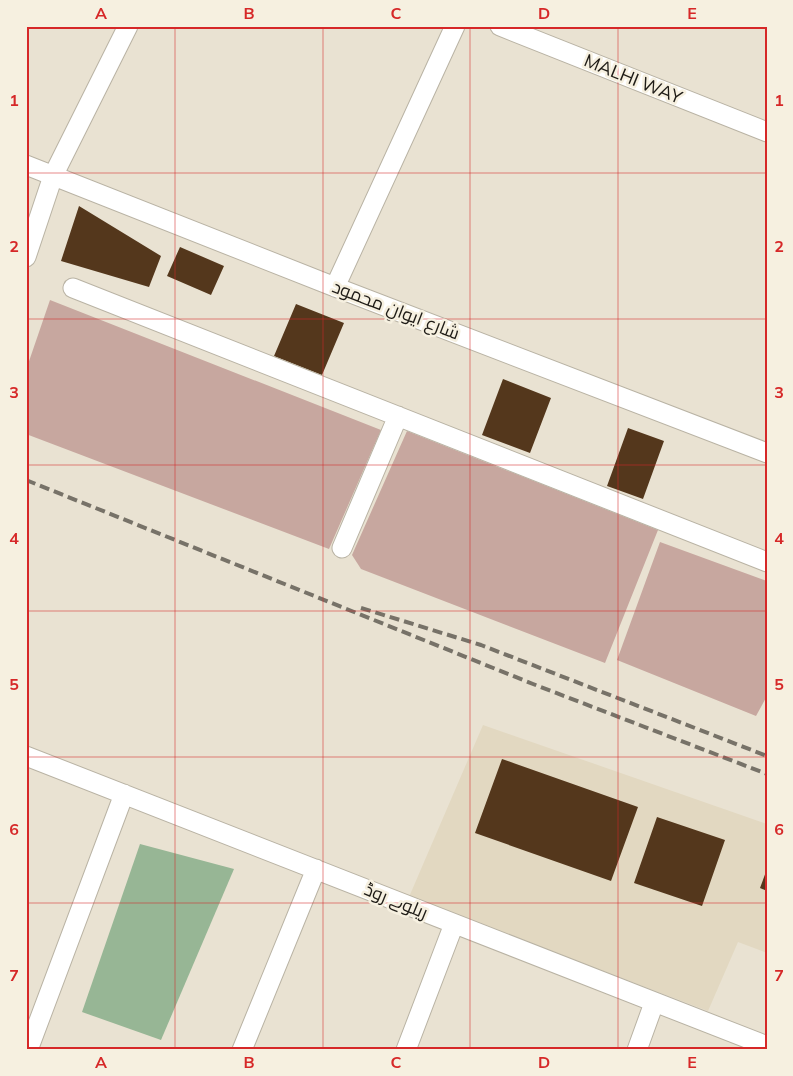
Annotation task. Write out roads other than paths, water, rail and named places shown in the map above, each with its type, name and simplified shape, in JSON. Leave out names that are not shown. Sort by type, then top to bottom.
[{"type":"street","points":[[26,257],[53,176],[128,26]]},
{"type":"street","points":[[335,287],[455,26]]},
{"type":"street","name":"MALHI WAY","points":[[500,26],[767,132]]},
{"type":"street","name":"شارع ایوانِ محمود","points":[[26,165],[335,287],[767,453]]},
{"type":"street","points":[[73,288],[767,562]]},
{"type":"street","points":[[342,548],[398,416]]},
{"type":"street","name":"ریلوے روڈ","points":[[26,756],[767,1046]]},
{"type":"street","points":[[28,1050],[124,794]]},
{"type":"street","points":[[242,1050],[316,869]]},
{"type":"street","points":[[406,1050],[454,924]]},
{"type":"street","points":[[637,1050],[654,1003]]},
{"type":"railway","points":[[26,480],[533,684],[767,774]]},
{"type":"railway","points":[[361,608],[481,645],[767,756]]}]
